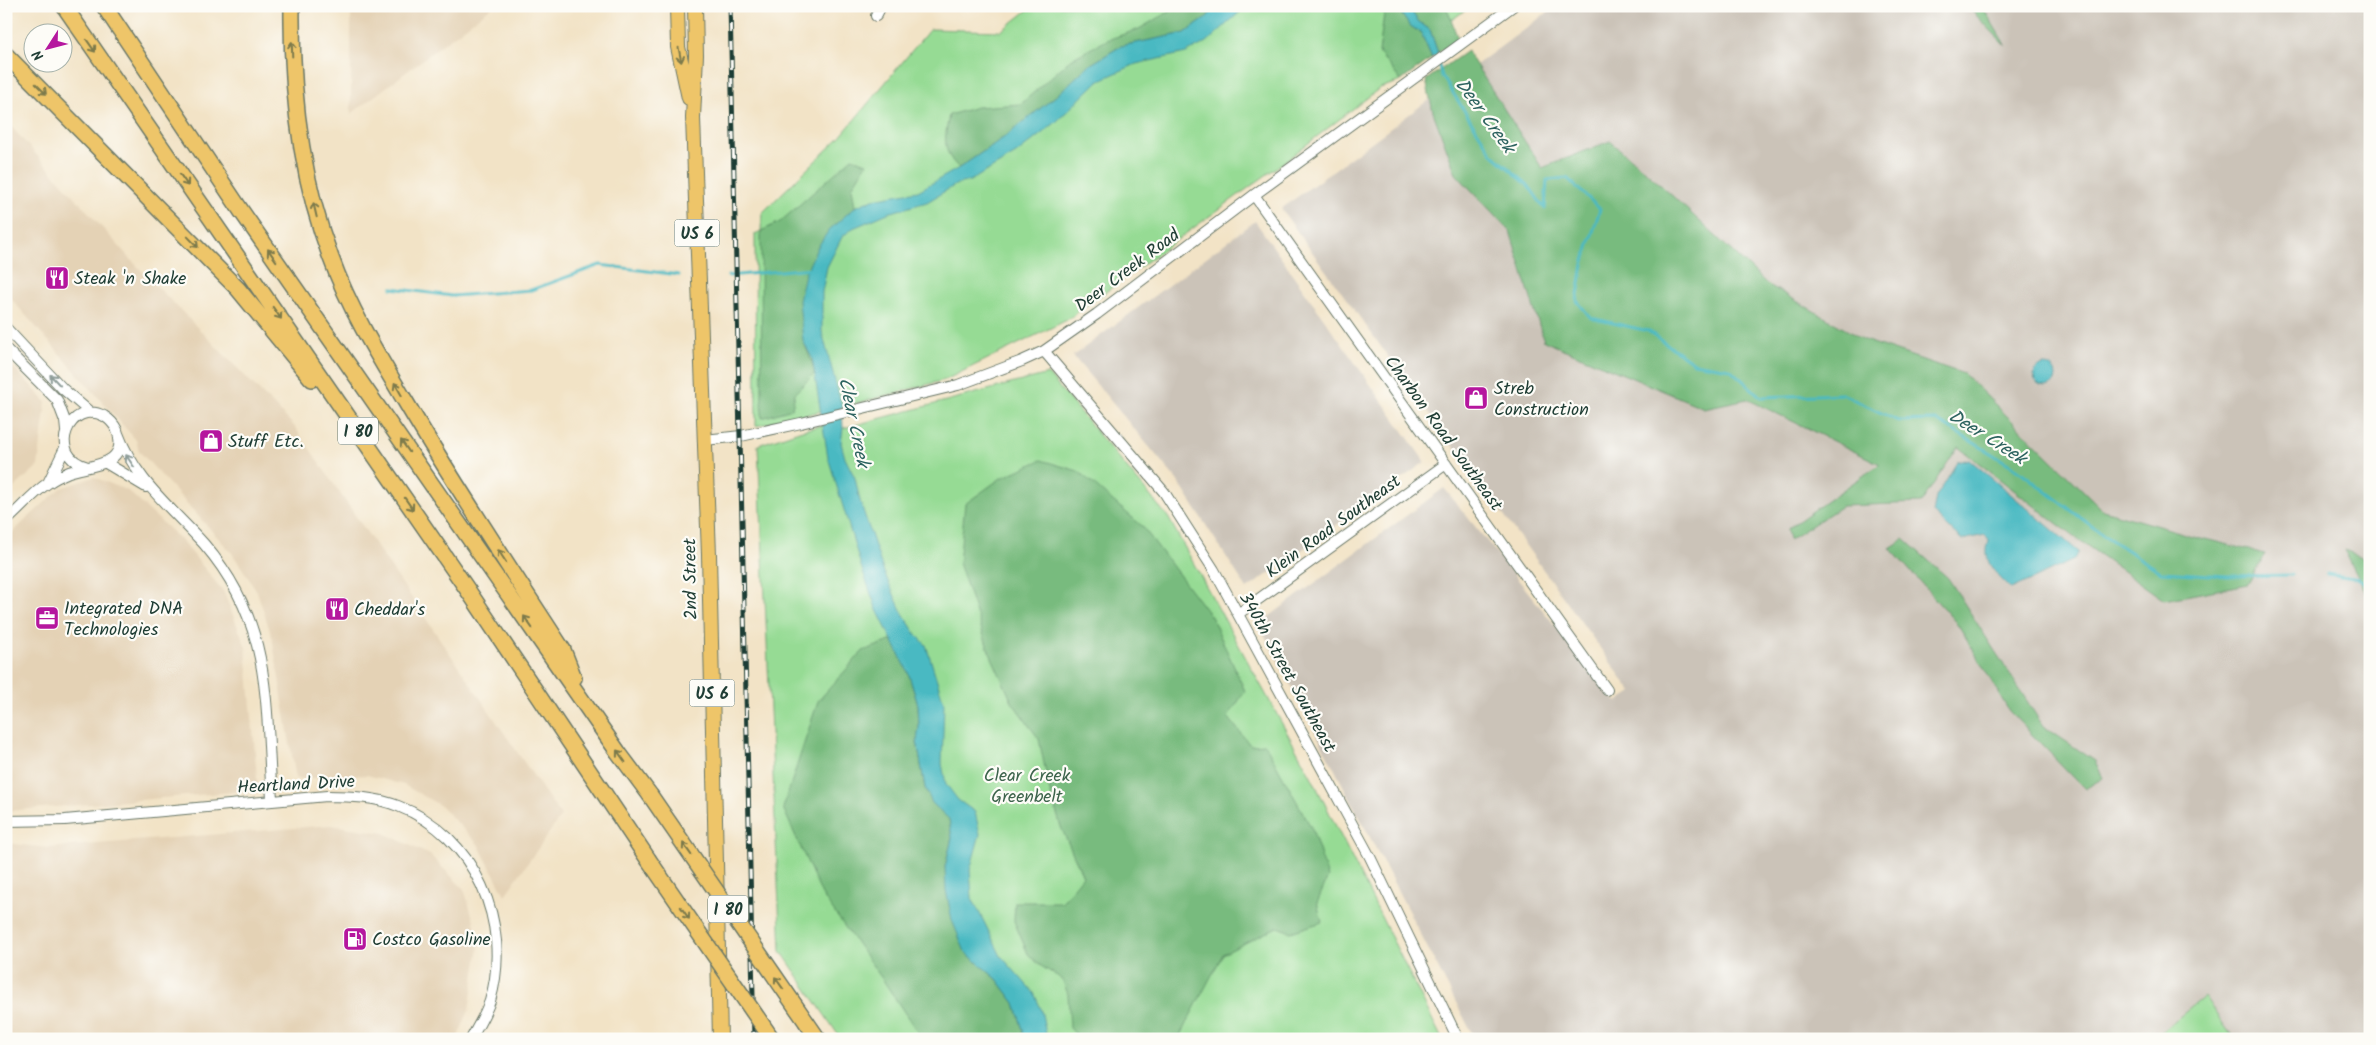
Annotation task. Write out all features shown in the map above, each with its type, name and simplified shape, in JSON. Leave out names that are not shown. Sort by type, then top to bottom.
[{"type":"highway","name":"I 80","points":[[64,6],[393,481],[772,1039]]},
{"type":"highway","name":"I 80","points":[[104,6],[237,204],[818,1039]]},
{"type":"highway","points":[[292,6],[293,60],[299,131],[317,218],[334,266],[376,352],[441,462],[563,650],[585,705]]},
{"type":"highway","points":[[6,55],[238,289],[270,326],[393,481]]},
{"type":"main road","name":"2nd Street","points":[[677,6],[678,47],[693,118]]},
{"type":"main road","name":"2nd Street","points":[[695,6],[696,55],[693,118],[705,440],[720,1039]]},
{"type":"street","name":"Deer Creek Road","points":[[705,440],[741,436],[868,408],[958,384],[1022,361],[1044,350],[1097,314],[1254,195],[1513,6]]},
{"type":"street","name":"Charbon Road Southeast","points":[[1254,195],[1608,690]]},
{"type":"street","points":[[6,328],[63,389],[91,413],[106,418],[117,430],[126,454],[149,488],[204,544],[234,586],[248,610],[256,634],[264,675],[272,799]]},
{"type":"street","points":[[6,350],[57,400],[65,421],[65,448],[48,483]]},
{"type":"street","name":"340th Street Southeast","points":[[1044,350],[1164,492],[1214,570],[1370,857],[1458,1039]]},
{"type":"street","points":[[66,431],[76,418],[91,413]]},
{"type":"street","points":[[6,521],[48,483],[68,473],[106,463],[117,449],[117,430]]},
{"type":"street","points":[[65,448],[74,461],[88,467]]},
{"type":"street","points":[[106,463],[149,488]]},
{"type":"street","name":"Klein Road Southeast","points":[[1238,614],[1446,464]]},
{"type":"street","name":"Heartland Drive","points":[[6,821],[65,820],[272,799],[327,796],[358,796],[380,800],[414,813],[430,823],[463,854],[484,888],[494,921],[497,941],[494,980],[490,1000],[472,1039]]},
{"type":"shaded area","points":[[351,6],[493,6],[351,114]]},
{"type":"shaded area","points":[[1556,6],[2370,6],[2370,1039],[2234,1039],[2204,997],[2152,1039],[1475,1039],[1259,624],[1444,488],[1617,702],[1632,692],[1281,209]]},
{"type":"shaded area","points":[[6,121],[135,264],[294,426],[561,816],[505,895],[478,844],[441,806],[404,785],[367,775],[296,779],[272,637],[257,591],[232,553],[139,451],[136,440],[6,293]]},
{"type":"shaded area","points":[[1255,221],[1425,462],[1247,589],[1177,480],[1073,356]]},
{"type":"shaded area","points":[[6,359],[46,402],[38,466],[6,495]]},
{"type":"shaded area","points":[[94,477],[128,491],[183,542],[223,591],[246,647],[258,790],[6,811],[6,538],[61,488]]},
{"type":"shaded area","points":[[331,825],[384,833],[430,855],[464,889],[480,941],[469,1010],[457,1039],[6,1039],[6,843],[48,848]]},
{"type":"green space","points":[[1033,6],[1471,6],[1389,65],[1401,81],[1380,88],[1284,162],[1067,320],[945,380],[842,407],[839,397],[821,402],[822,411],[756,426],[755,234],[761,231],[762,213],[840,137],[930,29],[1001,31]]},
{"type":"green space","points":[[1179,6],[1217,6],[1205,19],[1185,33],[1121,46],[1088,66],[1057,95],[1006,136],[959,168],[953,162],[949,156],[946,143],[949,115],[977,107],[1021,104],[1071,59],[1107,40],[1139,29]]},
{"type":"green space","points":[[1385,6],[1396,6],[1409,25],[1421,33],[1432,58],[1401,81],[1379,53]]},
{"type":"green space","points":[[1408,6],[1446,6],[1458,39],[1438,53],[1430,30],[1418,21]]},
{"type":"green space","points":[[1967,6],[1982,6],[2006,46]]},
{"type":"green space","points":[[1467,51],[1542,168],[1610,141],[1650,175],[1767,284],[1864,340],[1964,374],[2103,510],[2193,536],[2265,554],[2248,584],[2164,600],[2072,535],[1958,447],[1921,503],[1842,506],[1789,540],[1787,529],[1880,464],[1747,399],[1704,408],[1544,341],[1510,231],[1456,174],[1433,112],[1426,80]]},
{"type":"green space","points":[[852,158],[867,163],[852,187],[855,207],[829,230],[803,331],[804,342],[815,373],[795,393],[792,409],[762,418],[761,231],[780,222]]},
{"type":"green space","name":"Clear Creek Greenbelt","points":[[1048,374],[1168,517],[1311,776],[1442,1039],[841,1039],[781,951],[758,445],[802,430],[824,425],[825,433]]},
{"type":"green space","points":[[1041,460],[1078,471],[1142,526],[1212,618],[1245,691],[1228,717],[1250,745],[1265,744],[1312,829],[1328,877],[1317,903],[1322,922],[1291,932],[1277,927],[1223,954],[1178,1039],[1080,1039],[1070,1028],[1068,994],[1062,979],[1041,966],[1028,954],[1014,921],[1015,902],[1062,902],[1083,876],[1061,827],[1049,788],[1039,739],[1012,702],[989,651],[959,563],[965,504],[1001,478]]},
{"type":"green space","points":[[1904,539],[1948,578],[2043,726],[2095,761],[2103,778],[2085,789],[2009,711],[1959,626],[1890,548]]},
{"type":"green space","points":[[2344,550],[2370,560],[2370,600]]},
{"type":"green space","points":[[893,640],[908,672],[918,705],[919,726],[917,741],[925,788],[933,803],[949,818],[952,838],[945,867],[965,952],[997,979],[1015,1003],[1023,1030],[1023,1039],[922,1039],[883,980],[822,895],[783,808],[818,701],[863,651]]},
{"type":"green space","points":[[2204,997],[2234,1039],[2152,1039]]},
{"type":"water","points":[[1217,6],[1250,6],[1241,11],[1207,42],[1186,53],[1136,64],[1098,81],[1055,123],[1016,154],[970,181],[957,184],[927,202],[888,213],[853,228],[842,237],[827,267],[822,292],[822,332],[842,407],[843,428],[841,443],[845,458],[855,478],[860,501],[883,570],[901,610],[915,633],[926,645],[944,703],[942,764],[946,784],[958,800],[975,812],[980,834],[970,870],[972,898],[1001,956],[1034,993],[1041,1009],[1047,1039],[1023,1039],[1023,1030],[1015,1003],[997,979],[965,952],[952,920],[946,890],[945,867],[952,838],[949,819],[932,803],[925,788],[917,741],[919,726],[918,705],[908,672],[876,608],[861,566],[828,457],[812,358],[803,341],[799,301],[805,274],[817,248],[829,230],[855,207],[873,199],[918,191],[959,168],[1006,136],[1057,95],[1088,66],[1121,46],[1185,33],[1205,19]]},
{"type":"water","points":[[1396,6],[1408,6],[1418,21],[1430,30],[1438,53],[1432,58],[1421,33],[1409,25]]},
{"type":"water","points":[[2045,365],[2053,368],[2056,376],[2053,384],[2045,387],[2037,384],[2034,376],[2037,368]]},
{"type":"water","points":[[1969,459],[2079,552],[2074,560],[2011,589],[1996,573],[1989,562],[1987,549],[1989,541],[1985,535],[1962,540],[1933,513],[1936,497],[1957,462]]},
{"type":"waterway","name":"Deer Creek","points":[[1434,51],[1442,76],[1493,155],[1528,185],[1545,209],[1547,180],[1567,178],[1600,209],[1583,264],[1577,301],[1591,318],[1648,331],[1694,363],[1730,369],[1761,397],[1842,394],[1898,421],[1936,420],[2017,469],[2102,534],[2161,572],[2227,576],[2292,575]]},
{"type":"waterway","points":[[392,288],[452,296],[531,290],[600,265],[679,275]]},
{"type":"waterway","points":[[728,276],[812,268]]},
{"type":"waterway","name":"Deer Creek","points":[[2327,574],[2359,579],[2370,586]]},
{"type":"railway","points":[[730,6],[754,1039]]},
{"type":"place","name":"Steak 'n Shake","points":[[57,278]]},
{"type":"place","name":"Streb Construction","points":[[1476,398]]},
{"type":"place","name":"Stuff Etc.","points":[[211,441]]},
{"type":"place","name":"Cheddar's","points":[[337,609]]},
{"type":"place","name":"Integrated DNA Technologies","points":[[47,618]]},
{"type":"place","name":"Costco Gasoline","points":[[355,939]]},
{"type":"water label","name":"Clear Creek","points":[[855,422]]}]
